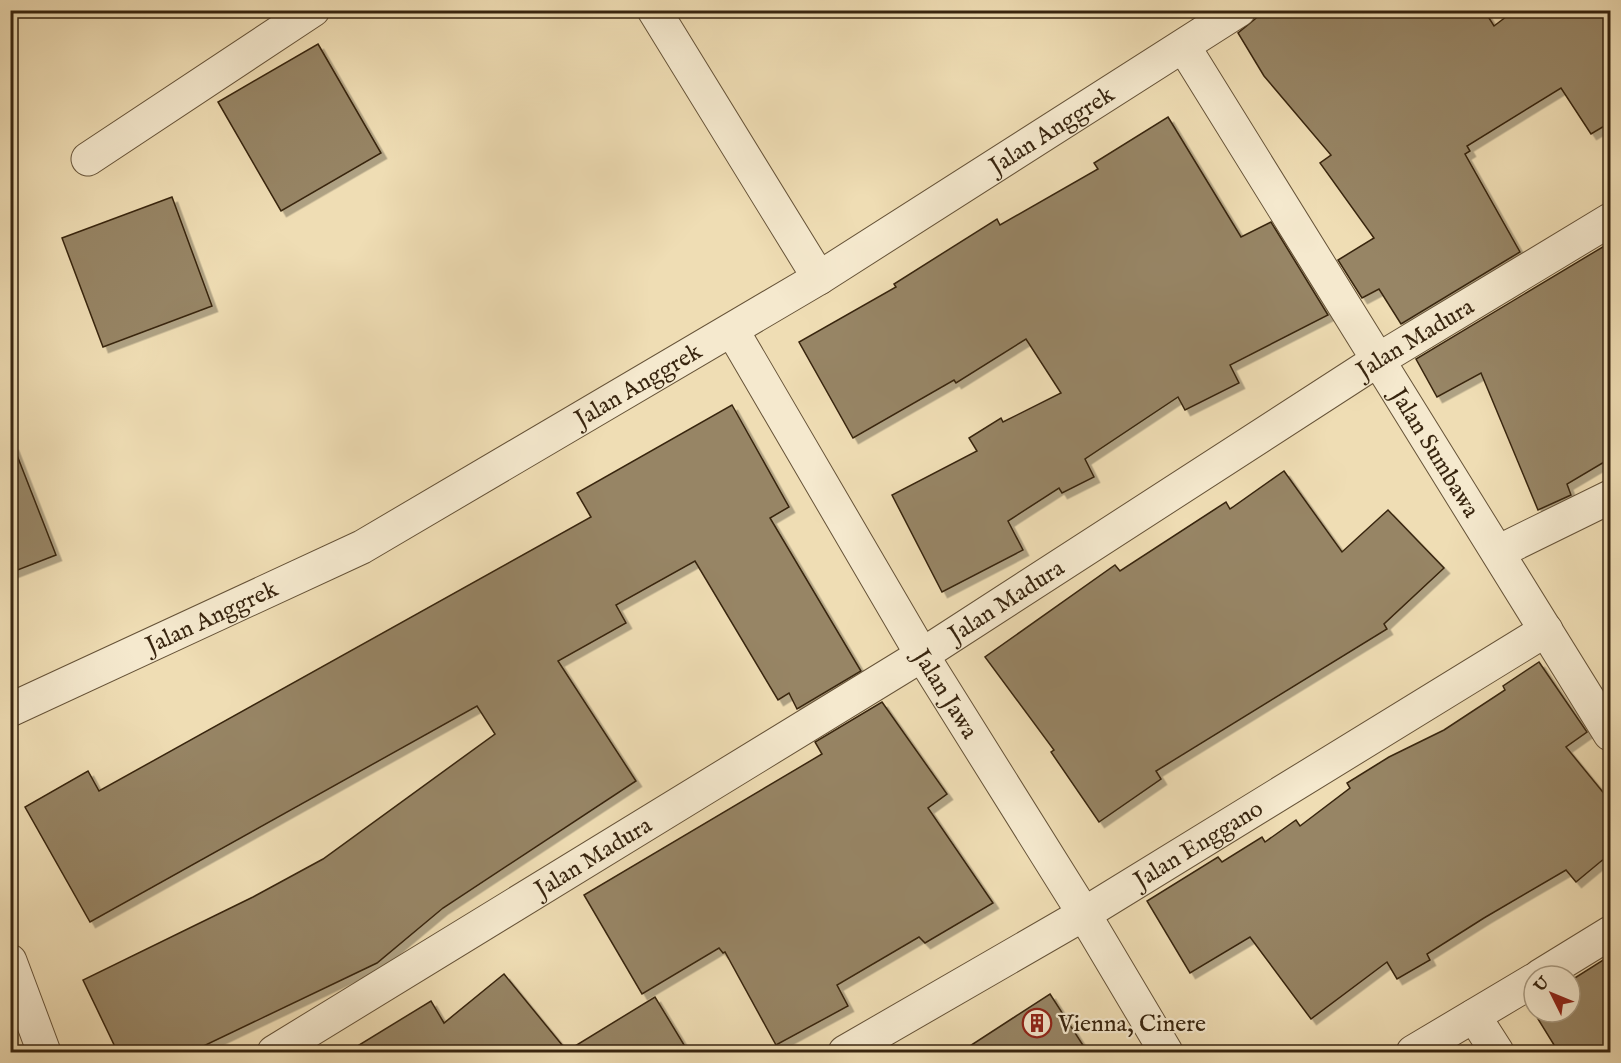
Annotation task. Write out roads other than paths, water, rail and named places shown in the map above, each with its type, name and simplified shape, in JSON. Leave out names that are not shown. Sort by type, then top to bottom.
[{"type":"street","points":[[88,159],[313,10]]},
{"type":"street","points":[[654,10],[819,278]]},
{"type":"street","name":"Jalan Anggrek","points":[[10,710],[362,547],[819,278],[1239,10]]},
{"type":"street","name":"Jalan Sumbawa","points":[[1184,47],[1611,734]]},
{"type":"street","name":"Jalan Madura","points":[[274,1053],[922,655],[1378,360],[1611,220]]},
{"type":"street","name":"Jalan Jawa","points":[[732,330],[922,655],[1084,914],[1166,1053]]},
{"type":"street","points":[[1498,552],[1611,497]]},
{"type":"street","name":"Jalan Enggano","points":[[844,1053],[1084,914],[1546,630]]},
{"type":"street","points":[[1560,964],[1611,933]]},
{"type":"street","points":[[10,961],[44,1053]]},
{"type":"street","points":[[1413,1053],[1522,987]]},
{"type":"street","points":[[1474,1016],[1497,1053]]},
{"type":"place","name":"Vienna, Cinere","points":[[1037,1023]]}]
